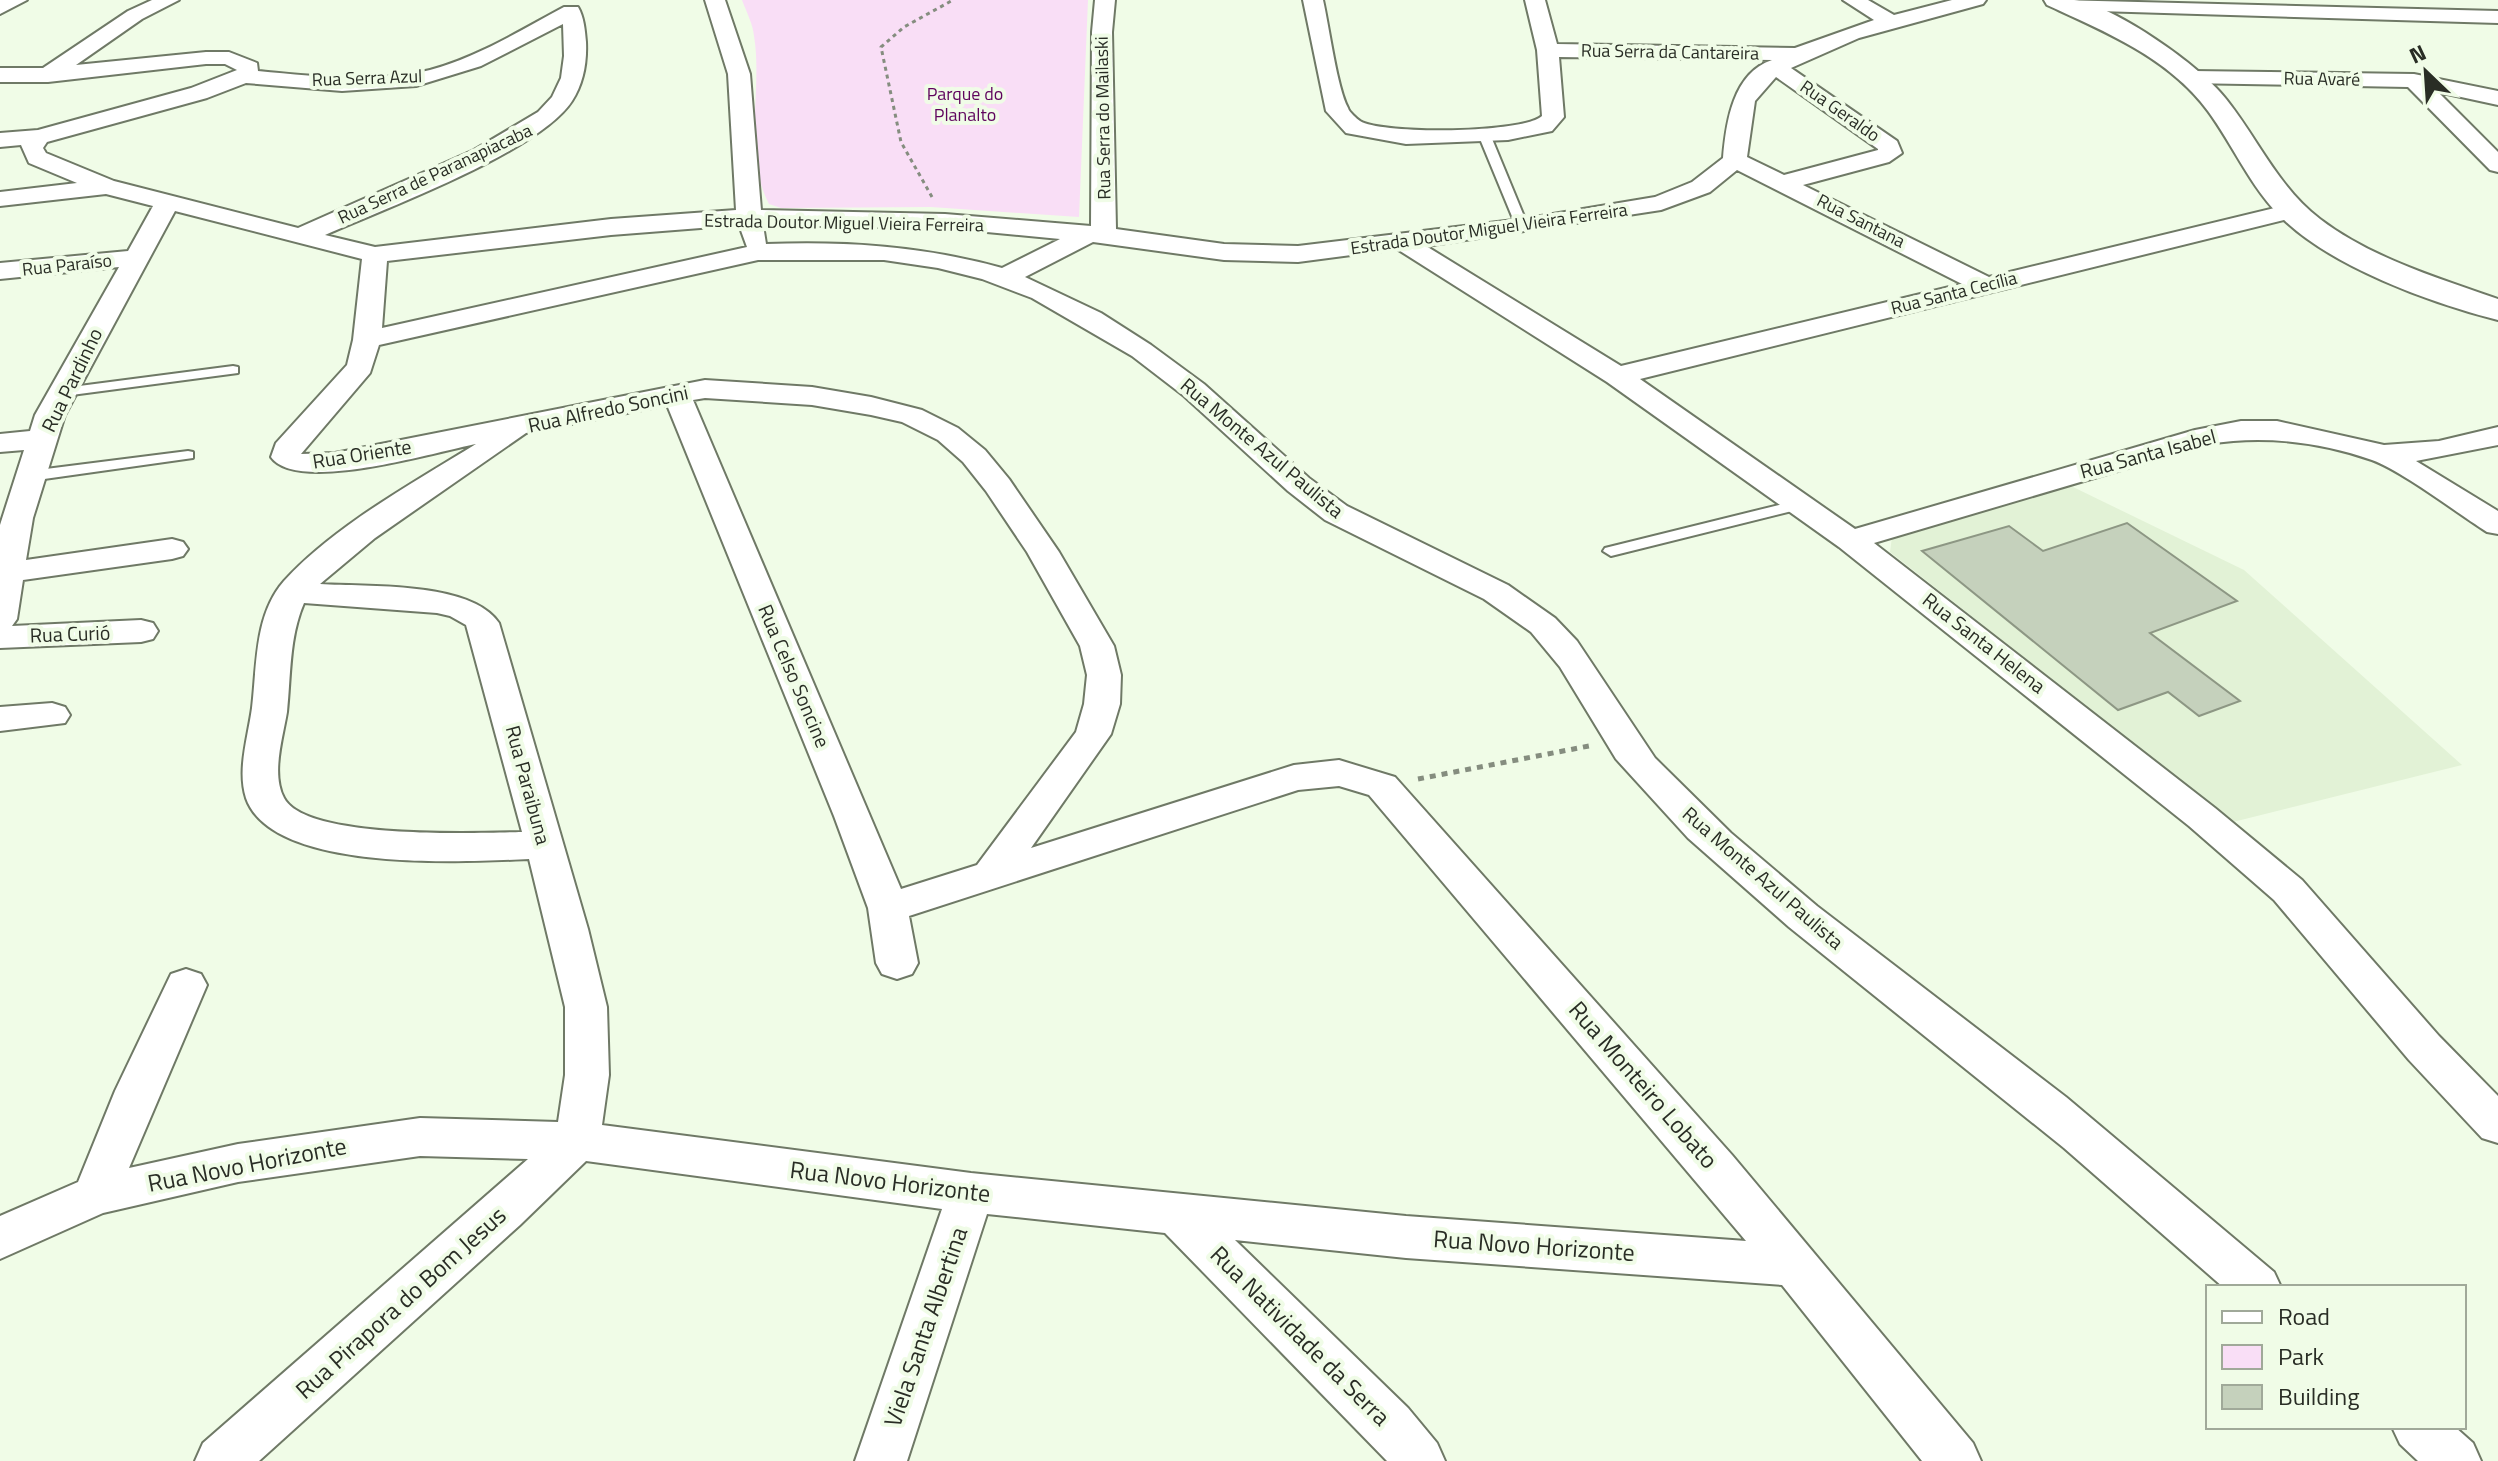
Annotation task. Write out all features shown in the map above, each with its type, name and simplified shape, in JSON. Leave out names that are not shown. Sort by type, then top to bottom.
[{"type":"main road","points":[[2060,2],[2146,45],[2193,78],[2291,211],[2349,249],[2396,271],[2498,310]]},
{"type":"street","points":[[0,8],[17,0]]},
{"type":"street","points":[[47,75],[135,15],[169,0]]},
{"type":"street","points":[[548,0],[560,2],[571,11]]},
{"type":"street","points":[[715,0],[739,74],[749,217],[758,252]]},
{"type":"street","name":"Rua Serra do Mailaski","points":[[1096,235],[1105,0]]},
{"type":"street","points":[[1313,0],[1337,111],[1354,128],[1406,137],[1525,132],[1544,126],[1553,117],[1548,50],[1535,0]]},
{"type":"street","points":[[1853,0],[1894,23]]},
{"type":"street","points":[[1885,0],[1946,8]]},
{"type":"street","points":[[1735,160],[1741,110],[1746,95],[1784,60],[1894,23],[1976,0]]},
{"type":"street","points":[[2060,2],[2413,8],[2498,17]]},
{"type":"street","name":"Rua Serra Azul","points":[[244,76],[345,82],[437,75],[469,64],[571,11]]},
{"type":"street","name":"Rua Serra de Paranapiacaba","points":[[303,235],[501,145],[540,124],[562,100],[571,78],[577,43],[571,11]]},
{"type":"street","name":"Rua Serra da Cantareira","points":[[1548,50],[1784,60]]},
{"type":"street","points":[[0,75],[47,75],[229,58],[249,68],[244,76],[199,93],[39,137],[0,140]]},
{"type":"street","name":"Rua Geraldo","points":[[1784,60],[1889,146],[1890,153],[1785,182]]},
{"type":"street","name":"Rua Avaré","points":[[2193,78],[2414,81],[2498,98]]},
{"type":"street","points":[[2414,81],[2498,165]]},
{"type":"street","name":"Estrada Doutor Miguel Vieira Ferreira","points":[[39,137],[31,148],[37,158],[105,186],[375,255],[611,227],[749,217],[945,221],[1259,254],[1341,250],[1522,226],[1672,200],[1701,187],[1735,160]]},
{"type":"street","name":"Rua Santana","points":[[1735,160],[1785,182],[1985,285]]},
{"type":"street","points":[[0,199],[105,186]]},
{"type":"street","name":"Rua Pardinho","points":[[0,619],[11,572],[17,518],[50,415],[168,201]]},
{"type":"street","name":"Rua Santa Cecília","points":[[1617,376],[2291,211]]},
{"type":"street","points":[[970,265],[1004,244],[1016,228]]},
{"type":"street","points":[[1007,276],[1096,235]]},
{"type":"street","name":"Rua Santa Helena","points":[[1403,242],[1617,376],[1850,540],[2085,723],[2288,890],[2424,1048],[2498,1125]]},
{"type":"street","name":"Rua Monte Azul Paulista","points":[[367,340],[758,252],[889,251],[970,265],[1007,276],[1100,322],[1194,390],[1332,510],[1406,551],[1485,587],[1536,620],[1570,657],[1621,740],[1683,809],[1733,857],[1816,927],[2023,1087],[2255,1285]]},
{"type":"street","name":"Rua Oriente","points":[[375,255],[367,340],[360,367],[287,449],[286,457],[291,462],[322,463],[527,423]]},
{"type":"street","name":"Rua Paraíso","points":[[0,271],[134,258]]},
{"type":"street","name":"Rua Alfredo Soncini","points":[[293,592],[373,526],[527,423],[676,393],[730,389],[812,396],[912,416],[948,434],[974,456],[1043,552],[1097,646],[1104,675],[1102,704],[1093,734],[991,875]]},
{"type":"street","name":"Rua Celso Soncine","points":[[676,393],[888,908],[897,963]]},
{"type":"street","name":"Rua Santa Isabel","points":[[1850,540],[2205,436],[2241,430],[2311,435],[2384,454],[2439,450],[2498,436]]},
{"type":"street","points":[[0,443],[42,439]]},
{"type":"street","points":[[2384,454],[2498,525]]},
{"type":"street","points":[[11,572],[172,549]]},
{"type":"street","points":[[293,592],[281,620],[263,751],[264,794],[270,808],[283,822],[301,830],[403,845],[458,849],[543,845]]},
{"type":"street","name":"Rua Paraibuna","points":[[293,592],[437,603],[474,613],[487,634],[586,1007],[587,1075],[577,1141]]},
{"type":"street","name":"Rua Curió","points":[[0,637],[141,631]]},
{"type":"street","points":[[0,719],[52,715]]},
{"type":"street","name":"Rua Monteiro Lobato","points":[[888,908],[1294,778],[1329,772],[1357,773],[1382,786],[1627,1064],[1955,1461]]},
{"type":"street","points":[[96,1195],[137,1091],[186,985]]},
{"type":"street","name":"Rua Novo Horizonte","points":[[0,1238],[96,1195],[238,1163],[420,1137],[577,1141],[971,1193],[1406,1237],[1793,1265]]},
{"type":"street","name":"Rua Pirapora do Bom Jesus","points":[[221,1461],[504,1211],[577,1141]]},
{"type":"street","name":"Viela Santa Albertina","points":[[881,1461],[971,1193]]},
{"type":"street","name":"Rua Natividade da Serra","points":[[1177,1214],[1390,1425],[1419,1461]]},
{"type":"street","points":[[2420,1429],[2455,1461]]},
{"type":"lane","points":[[1484,134],[1522,226]]},
{"type":"lane","points":[[64,392],[233,370]]},
{"type":"lane","points":[[30,476],[188,455]]},
{"type":"lane","points":[[1611,551],[1799,505]]},
{"type":"path","points":[[945,221],[901,142],[881,47],[904,27],[953,0]]},
{"type":"path","points":[[1382,786],[1621,740]]},
{"type":"shaded area","points":[[2071,486],[2244,570],[2462,765],[2233,822],[1890,552],[1892,537]]},
{"type":"green space","name":"Parque do Planalto","points":[[742,0],[1088,0],[1079,217],[931,207],[781,208],[769,204],[761,184],[755,142],[754,36]]},
{"type":"building","points":[[2127,523],[2237,601],[2150,633],[2240,701],[2199,716],[2168,692],[2118,710],[1922,551],[2009,526],[2043,551]]}]
